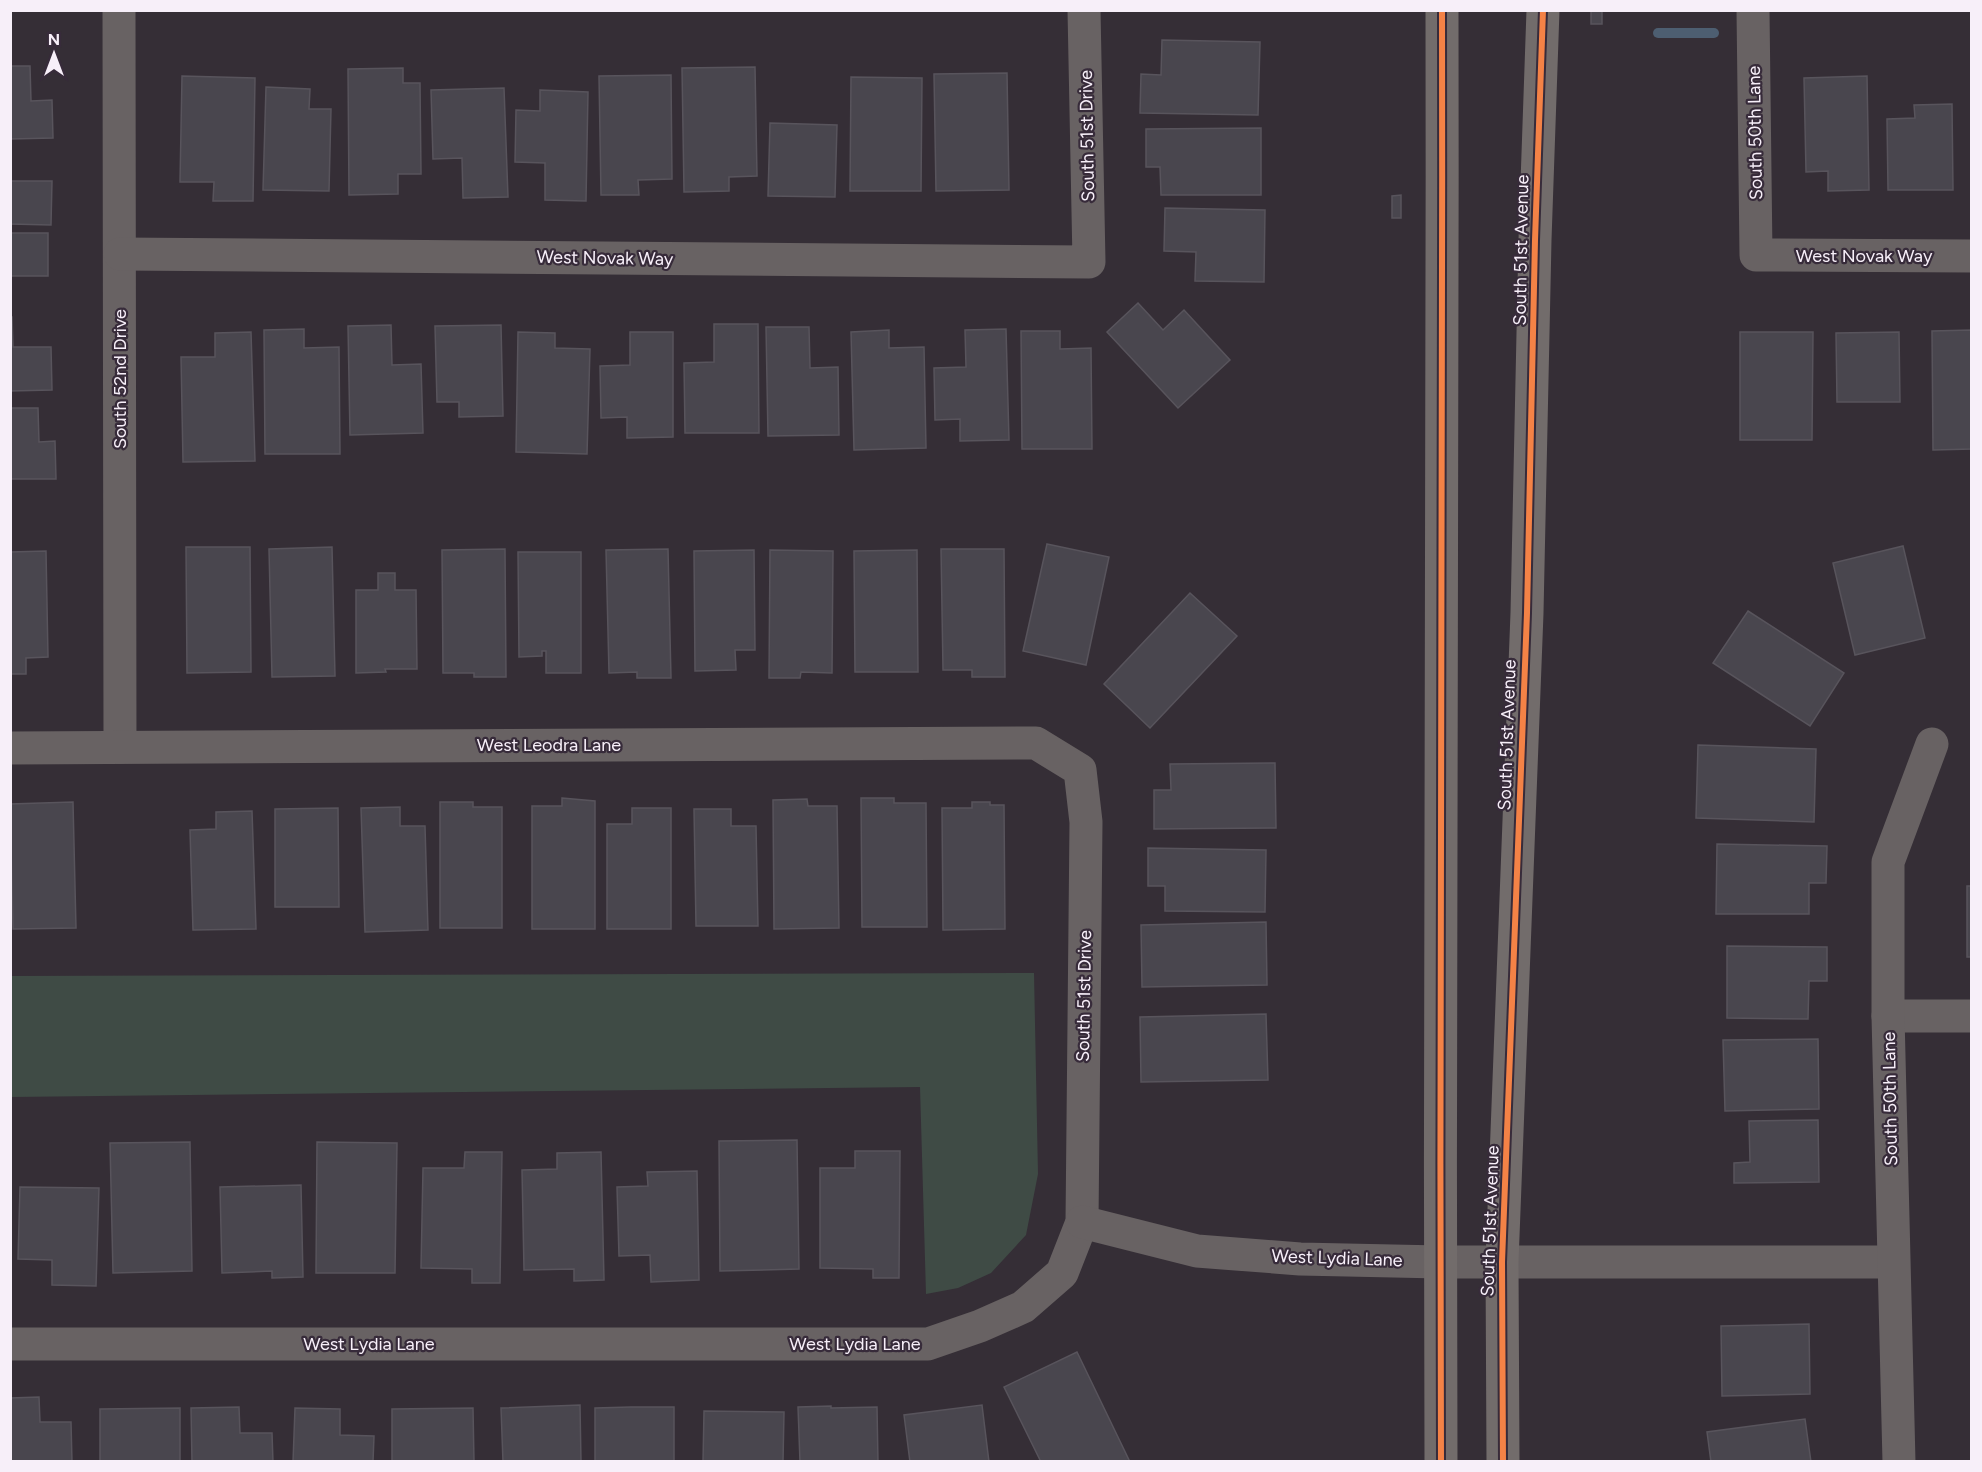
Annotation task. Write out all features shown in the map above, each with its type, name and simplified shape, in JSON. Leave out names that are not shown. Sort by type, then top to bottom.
[{"type":"main road","points":[[1441,1461],[1439,1006],[1443,584],[1442,10]]},
{"type":"main road","name":"South 51st Avenue","points":[[1503,1461],[1502,1262],[1527,613],[1535,228],[1543,10]]},
{"type":"street","name":"South 52nd Drive","points":[[119,10],[120,747]]},
{"type":"street","name":"South 51st Drive","points":[[1084,10],[1089,262]]},
{"type":"street","name":"South 50th Lane","points":[[1753,10],[1756,255]]},
{"type":"street","name":"West Novak Way","points":[[120,254],[1089,262]]},
{"type":"street","name":"West Novak Way","points":[[1756,255],[1971,256]]},
{"type":"street","name":"West Leodra Lane","points":[[10,748],[1036,743],[1080,770]]},
{"type":"street","name":"South 50th Lane","points":[[1899,1461],[1888,1016],[1888,862],[1932,744]]},
{"type":"street","name":"South 51st Drive","points":[[1080,770],[1086,822],[1082,1222]]},
{"type":"street","points":[[1888,1016],[1971,1016]]},
{"type":"street","name":"West Lydia Lane","points":[[10,1344],[928,1344],[980,1326],[1023,1307],[1062,1273],[1082,1222],[1197,1251],[1300,1259],[1440,1262],[1893,1262]]},
{"type":"shaded area","points":[[1034,973],[1038,1174],[1026,1235],[991,1273],[958,1288],[926,1294],[920,1087],[11,1097],[11,976]]},
{"type":"building","points":[[1591,10],[1602,10],[1602,24],[1591,24]]},
{"type":"building","points":[[1162,40],[1260,42],[1258,115],[1140,113],[1141,74],[1161,75]]},
{"type":"building","points":[[10,66],[30,66],[31,101],[52,100],[53,138],[10,139]]},
{"type":"building","points":[[755,67],[757,176],[729,177],[729,191],[684,192],[682,68]]},
{"type":"building","points":[[403,68],[403,83],[420,83],[421,174],[398,174],[398,194],[349,195],[348,69]]},
{"type":"building","points":[[1007,73],[1009,190],[936,191],[934,74]]},
{"type":"building","points":[[671,75],[672,179],[638,180],[639,195],[601,195],[599,76]]},
{"type":"building","points":[[182,76],[255,78],[253,201],[213,201],[214,182],[180,182]]},
{"type":"building","points":[[1867,76],[1869,190],[1828,191],[1828,171],[1806,172],[1804,78]]},
{"type":"building","points":[[851,77],[922,78],[921,191],[850,191]]},
{"type":"building","points":[[266,87],[310,89],[309,109],[331,109],[329,191],[263,190]]},
{"type":"building","points":[[504,88],[508,197],[463,198],[462,158],[433,159],[431,90]]},
{"type":"building","points":[[540,90],[588,92],[586,201],[545,200],[545,163],[515,162],[516,110],[540,111]]},
{"type":"building","points":[[1952,104],[1953,190],[1888,190],[1887,119],[1915,118],[1914,105]]},
{"type":"building","points":[[770,123],[837,125],[835,197],[768,196]]},
{"type":"building","points":[[1261,128],[1261,195],[1161,195],[1160,167],[1146,167],[1146,129]]},
{"type":"building","points":[[10,151],[11,181],[52,181],[51,225],[10,224]]},
{"type":"building","points":[[1401,195],[1401,218],[1392,218],[1392,196]]},
{"type":"building","points":[[1165,208],[1265,210],[1264,282],[1195,281],[1196,252],[1164,251]]},
{"type":"building","points":[[10,233],[48,233],[48,276],[10,276]]},
{"type":"building","points":[[1138,303],[1163,330],[1184,310],[1230,360],[1178,408],[1107,332]]},
{"type":"building","points":[[10,317],[12,317],[13,347],[51,347],[52,390],[10,391]]},
{"type":"building","points":[[714,324],[758,324],[759,433],[685,433],[684,363],[714,362]]},
{"type":"building","points":[[391,325],[392,365],[421,364],[423,433],[350,435],[348,326]]},
{"type":"building","points":[[501,325],[503,416],[459,417],[459,402],[437,402],[435,326]]},
{"type":"building","points":[[766,327],[809,327],[810,368],[838,367],[839,435],[768,436]]},
{"type":"building","points":[[304,329],[304,348],[339,347],[340,454],[265,454],[264,330]]},
{"type":"building","points":[[1006,329],[1009,440],[960,441],[960,419],[935,420],[934,368],[966,367],[965,330]]},
{"type":"building","points":[[889,330],[889,348],[924,347],[926,448],[854,450],[851,332]]},
{"type":"building","points":[[1972,330],[1972,449],[1933,450],[1932,331]]},
{"type":"building","points":[[1021,331],[1060,331],[1060,349],[1091,348],[1092,449],[1022,449]]},
{"type":"building","points":[[251,332],[255,461],[183,462],[181,357],[215,357],[215,333]]},
{"type":"building","points":[[518,332],[555,333],[555,348],[590,349],[587,454],[516,452]]},
{"type":"building","points":[[630,332],[673,332],[673,437],[627,438],[627,417],[601,418],[600,366],[630,365]]},
{"type":"building","points":[[1740,332],[1813,332],[1812,440],[1740,440]]},
{"type":"building","points":[[1899,332],[1900,402],[1837,402],[1836,333]]},
{"type":"building","points":[[10,408],[38,408],[39,442],[55,441],[56,479],[10,479]]},
{"type":"building","points":[[1047,544],[1109,557],[1086,665],[1023,651]]},
{"type":"building","points":[[1903,546],[1925,638],[1855,655],[1833,563]]},
{"type":"building","points":[[186,547],[250,547],[251,672],[187,673]]},
{"type":"building","points":[[332,547],[335,676],[272,677],[269,549]]},
{"type":"building","points":[[505,549],[506,677],[474,677],[474,673],[443,673],[442,550]]},
{"type":"building","points":[[668,549],[671,678],[637,678],[637,672],[609,673],[606,550]]},
{"type":"building","points":[[941,549],[1004,549],[1005,677],[972,677],[972,670],[943,670]]},
{"type":"building","points":[[754,550],[755,650],[735,650],[736,670],[695,671],[694,551]]},
{"type":"building","points":[[770,550],[833,551],[832,673],[801,672],[800,678],[769,678]]},
{"type":"building","points":[[917,550],[918,672],[855,672],[854,551]]},
{"type":"building","points":[[46,551],[48,657],[26,658],[26,674],[10,674],[10,552]]},
{"type":"building","points":[[518,552],[581,552],[581,673],[546,673],[546,651],[542,651],[542,656],[519,657]]},
{"type":"building","points":[[378,573],[395,573],[395,590],[416,590],[417,669],[385,669],[386,672],[356,673],[356,590],[378,590]]},
{"type":"building","points":[[1190,593],[1237,636],[1150,728],[1104,684]]},
{"type":"building","points":[[1748,611],[1844,673],[1810,726],[1713,663]]},
{"type":"building","points":[[1698,745],[1816,749],[1814,822],[1696,818]]},
{"type":"building","points":[[1275,763],[1276,828],[1154,829],[1154,790],[1171,790],[1170,764]]},
{"type":"building","points":[[562,798],[595,801],[595,929],[532,929],[532,806],[562,806]]},
{"type":"building","points":[[861,798],[894,798],[894,803],[926,803],[927,927],[862,927]]},
{"type":"building","points":[[807,799],[808,806],[837,806],[839,928],[774,929],[773,800]]},
{"type":"building","points":[[73,802],[76,928],[13,929],[10,804]]},
{"type":"building","points":[[440,802],[473,802],[473,807],[502,807],[502,928],[440,928]]},
{"type":"building","points":[[972,802],[1004,805],[1005,929],[943,930],[942,808],[972,808]]},
{"type":"building","points":[[400,807],[400,826],[425,826],[428,930],[365,932],[361,808]]},
{"type":"building","points":[[338,808],[339,907],[275,907],[275,809]]},
{"type":"building","points":[[632,808],[671,808],[671,929],[607,929],[607,824],[632,824]]},
{"type":"building","points":[[694,809],[731,809],[731,826],[756,826],[758,926],[696,926]]},
{"type":"building","points":[[252,811],[256,929],[193,930],[190,830],[216,829],[216,812]]},
{"type":"building","points":[[1717,844],[1827,846],[1826,883],[1809,883],[1809,914],[1716,914]]},
{"type":"building","points":[[1148,848],[1266,850],[1265,912],[1165,911],[1165,886],[1148,886]]},
{"type":"building","points":[[1967,886],[1972,886],[1972,957],[1967,957]]},
{"type":"building","points":[[1266,922],[1267,985],[1142,987],[1141,925]]},
{"type":"building","points":[[1727,946],[1827,947],[1827,981],[1809,981],[1808,1019],[1727,1018]]},
{"type":"building","points":[[1266,1014],[1268,1080],[1141,1082],[1140,1017]]},
{"type":"building","points":[[1818,1039],[1819,1109],[1725,1111],[1723,1040]]},
{"type":"building","points":[[1818,1120],[1819,1182],[1734,1183],[1734,1163],[1750,1162],[1749,1121]]},
{"type":"building","points":[[797,1140],[799,1269],[720,1271],[719,1141]]},
{"type":"building","points":[[190,1142],[192,1271],[113,1273],[110,1143]]},
{"type":"building","points":[[317,1142],[397,1143],[395,1273],[316,1273]]},
{"type":"building","points":[[855,1151],[900,1151],[899,1278],[873,1278],[873,1269],[820,1268],[820,1168],[855,1168]]},
{"type":"building","points":[[465,1152],[502,1152],[500,1283],[472,1283],[472,1269],[421,1268],[423,1168],[464,1168]]},
{"type":"building","points":[[601,1152],[604,1280],[574,1281],[574,1269],[524,1270],[522,1170],[557,1169],[557,1153]]},
{"type":"building","points":[[697,1171],[699,1280],[651,1282],[650,1255],[619,1256],[617,1187],[648,1186],[647,1172]]},
{"type":"building","points":[[301,1185],[303,1277],[272,1278],[272,1271],[222,1273],[220,1187]]},
{"type":"building","points":[[20,1187],[99,1188],[96,1286],[52,1285],[52,1260],[18,1259]]},
{"type":"building","points":[[1809,1324],[1810,1394],[1722,1396],[1721,1326]]},
{"type":"building","points":[[1077,1352],[1130,1462],[1041,1462],[1004,1387]]},
{"type":"building","points":[[39,1397],[40,1422],[71,1422],[72,1462],[10,1462],[10,1398]]},
{"type":"building","points":[[580,1405],[581,1462],[503,1462],[501,1408]]},
{"type":"building","points":[[982,1405],[989,1462],[910,1462],[904,1415]]},
{"type":"building","points":[[831,1406],[831,1408],[877,1407],[878,1462],[800,1462],[798,1407]]},
{"type":"building","points":[[239,1407],[240,1433],[272,1433],[273,1462],[192,1462],[191,1408]]},
{"type":"building","points":[[674,1407],[674,1462],[595,1462],[595,1408]]},
{"type":"building","points":[[180,1408],[180,1462],[100,1462],[100,1409]]},
{"type":"building","points":[[295,1408],[340,1409],[340,1435],[374,1436],[373,1462],[293,1462]]},
{"type":"building","points":[[473,1408],[474,1462],[392,1462],[392,1409]]},
{"type":"building","points":[[704,1411],[784,1412],[783,1462],[703,1462]]},
{"type":"building","points":[[1805,1419],[1811,1462],[1711,1462],[1707,1432]]},
{"type":"waterway","points":[[1658,33],[1714,33]]},
{"type":"cycle path","points":[[1441,1462],[1442,10]]},
{"type":"cycle path","points":[[1503,1462],[1502,1262],[1527,613],[1535,240],[1543,10]]}]
